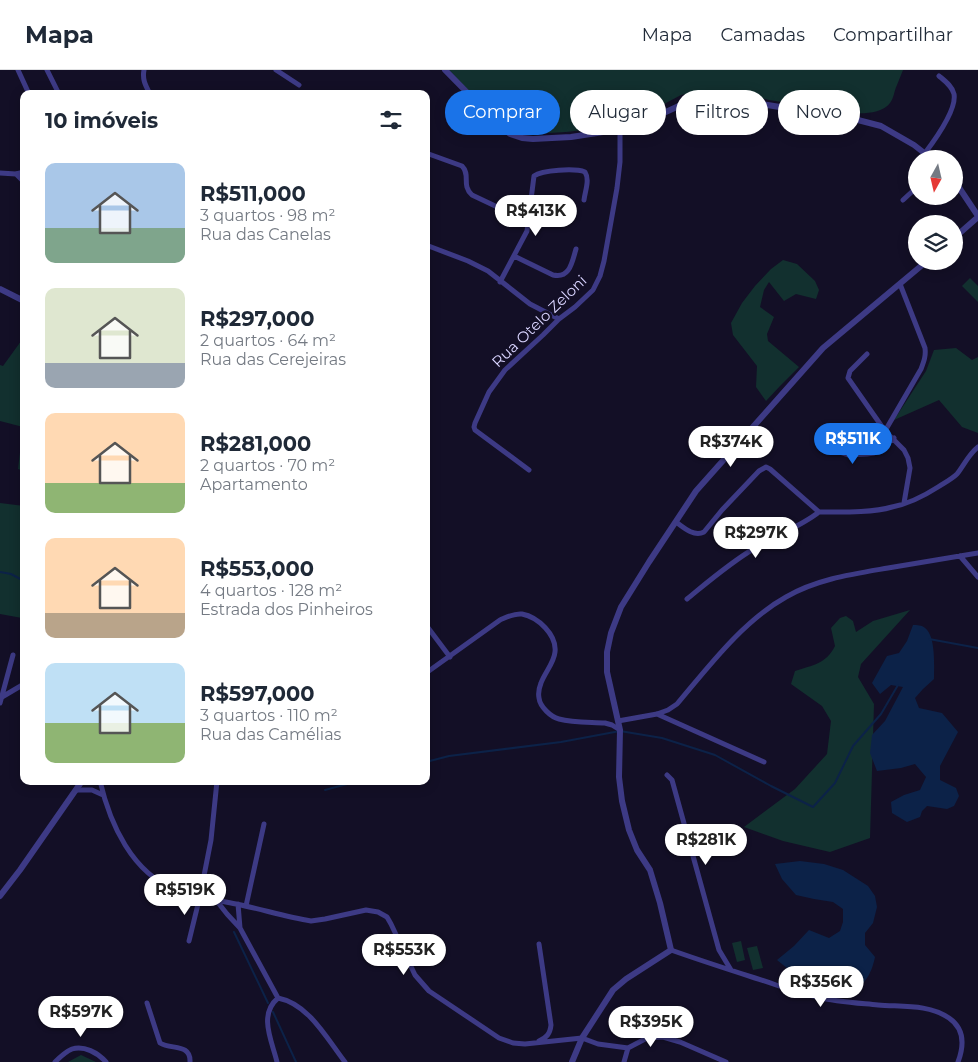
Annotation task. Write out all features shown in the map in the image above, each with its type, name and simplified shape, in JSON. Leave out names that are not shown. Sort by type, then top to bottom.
[{"type":"street","points":[[18,70],[21,80],[27,90]]},
{"type":"street","points":[[47,70],[57,90]]},
{"type":"street","points":[[144,70],[144,84],[148,90]]},
{"type":"street","points":[[276,70],[300,85]]},
{"type":"street","points":[[445,70],[510,134],[533,139],[584,135]]},
{"type":"street","points":[[927,150],[954,104],[954,94],[951,86],[939,76]]},
{"type":"street","points":[[666,112],[692,100],[718,97],[867,122],[881,126],[920,150]]},
{"type":"street","name":"Rua Otelo Zeloni","points":[[529,470],[475,430],[474,426],[497,379],[543,336],[558,319],[575,307],[593,290],[600,276],[604,261],[617,188],[620,162],[620,135]]},
{"type":"street","points":[[430,154],[465,168],[466,188],[472,195],[529,222]]},
{"type":"street","points":[[500,282],[527,231],[534,176],[539,172],[576,170],[585,172],[587,179],[584,200]]},
{"type":"street","points":[[0,173],[20,173]]},
{"type":"street","points":[[16,174],[20,178]]},
{"type":"street","points":[[963,194],[978,216],[963,230]]},
{"type":"street","points":[[903,200],[908,195]]},
{"type":"street","points":[[430,247],[468,261],[488,271],[530,304],[558,319]]},
{"type":"street","points":[[514,256],[559,277],[564,275],[569,269],[576,249]]},
{"type":"street","points":[[671,950],[650,870],[637,850],[629,830],[622,801],[619,777],[620,732],[607,672],[607,652],[611,633],[621,607],[696,491],[823,348],[916,270]]},
{"type":"street","points":[[885,430],[921,369],[926,354],[900,284]]},
{"type":"street","points":[[0,289],[20,299]]},
{"type":"street","points":[[866,354],[850,371],[848,378],[885,430],[904,450],[908,458],[910,468],[904,503]]},
{"type":"street","points":[[818,434],[831,449],[848,455],[874,453],[894,438]]},
{"type":"street","points":[[687,599],[737,559],[789,529],[806,522],[819,512],[892,508],[931,492],[956,474],[978,447]]},
{"type":"street","points":[[676,522],[688,530],[701,534],[759,471],[766,468],[770,469],[819,512]]},
{"type":"street","points":[[618,721],[657,714],[678,704],[740,633],[761,614],[785,597],[808,586],[829,579],[864,572],[978,553]]},
{"type":"street","points":[[960,556],[978,577]]},
{"type":"street","points":[[430,671],[500,620],[511,615],[521,614],[531,617],[540,623],[552,636],[555,643],[553,660],[541,682],[539,692],[538,700],[543,707],[550,715],[558,719],[605,723],[612,725],[620,732]]},
{"type":"street","points":[[430,630],[450,657]]},
{"type":"street","points":[[1,700],[13,654]]},
{"type":"street","points":[[1,700],[20,687]]},
{"type":"street","points":[[657,714],[764,762]]},
{"type":"street","points":[[667,776],[672,780],[719,950],[732,970]]},
{"type":"street","points":[[0,896],[79,785]]},
{"type":"street","points":[[101,785],[116,829],[131,854],[140,865],[164,884],[177,890],[200,896],[311,921],[366,910],[387,916],[415,975],[429,990],[499,1038],[513,1043],[525,1044],[582,1038],[598,1044],[628,1048],[647,1038],[663,1037],[680,1042],[726,1062]]},
{"type":"street","points":[[190,941],[211,840],[217,785]]},
{"type":"street","points":[[76,790],[92,790],[103,795]]},
{"type":"street","points":[[246,906],[264,824]]},
{"type":"street","points":[[216,900],[240,928],[278,998],[296,1005],[307,1013],[345,1062]]},
{"type":"street","points":[[238,904],[240,928]]},
{"type":"street","points":[[536,1042],[547,1036],[551,1025],[539,944]]},
{"type":"street","points":[[671,950],[696,960],[818,997],[859,1004],[925,1008],[940,1012],[951,1019],[958,1028],[962,1040],[962,1051],[958,1062]]},
{"type":"street","points":[[572,1062],[582,1038],[613,990],[626,979],[671,950]]},
{"type":"street","points":[[277,1062],[267,1018],[273,1003],[278,998]]},
{"type":"street","points":[[147,1003],[160,1043],[164,1046],[178,1047],[186,1051],[189,1053],[190,1062]]},
{"type":"street","points":[[55,1062],[74,1048],[80,1048],[95,1053],[106,1062]]},
{"type":"street","points":[[624,1062],[628,1048]]},
{"type":"green space","points":[[449,70],[903,70],[890,103],[883,109],[862,113],[860,113],[860,90],[778,90],[778,101],[768,100],[768,90],[676,90],[676,98],[666,103],[666,90],[570,90],[570,132],[560,132],[560,90],[468,90]]},
{"type":"green space","points":[[783,260],[797,264],[815,281],[819,290],[816,299],[796,294],[784,301],[769,282],[764,290],[760,307],[774,317],[767,334],[768,341],[799,367],[766,401],[756,387],[757,366],[733,335],[731,323],[742,303],[755,286],[771,269]]},
{"type":"green space","points":[[970,278],[978,286],[978,302],[962,286]]},
{"type":"green space","points":[[20,343],[20,426],[0,421],[0,365],[3,366]]},
{"type":"green space","points":[[956,348],[972,360],[978,357],[978,433],[962,427],[939,400],[894,420],[926,371],[934,350]]},
{"type":"green space","points":[[20,452],[20,470],[18,469]]},
{"type":"green space","points":[[0,503],[20,506],[20,618],[0,614]]},
{"type":"green space","points":[[910,610],[861,664],[858,677],[874,704],[870,838],[830,852],[783,841],[744,827],[795,789],[827,754],[831,721],[822,706],[791,684],[795,671],[818,663],[827,657],[835,646],[831,628],[840,618],[846,616],[853,621],[856,632],[873,621]]},
{"type":"green space","points":[[741,941],[745,960],[737,962],[732,943]]},
{"type":"green space","points":[[757,946],[763,968],[753,970],[747,948]]},
{"type":"green space","points":[[81,1055],[96,1062],[68,1062]]},
{"type":"water","points":[[913,625],[922,626],[929,632],[933,644],[934,659],[934,679],[915,698],[919,708],[942,713],[958,732],[940,766],[940,780],[956,788],[959,796],[954,806],[947,809],[927,806],[922,811],[920,817],[907,822],[892,813],[891,802],[920,790],[926,777],[915,764],[877,771],[870,753],[872,735],[885,721],[903,687],[891,685],[880,694],[872,683],[887,656],[899,653],[907,641]]},
{"type":"water","points":[[800,861],[824,864],[843,870],[868,886],[875,896],[877,907],[873,923],[865,933],[865,945],[875,957],[867,978],[852,995],[832,987],[803,981],[777,960],[809,930],[829,938],[840,931],[843,922],[843,909],[833,902],[796,895],[782,879],[775,864]]},
{"type":"waterway","points":[[0,572],[11,574],[20,579]]},
{"type":"waterway","points":[[929,639],[978,648]]},
{"type":"waterway","points":[[430,761],[449,756],[561,742],[620,731],[662,738],[715,755],[813,807],[835,783],[853,746],[881,714],[898,685]]},
{"type":"waterway","points":[[325,790],[343,785]]},
{"type":"waterway","points":[[234,932],[268,1003]]},
{"type":"waterway","points":[[273,1012],[296,1062]]}]
